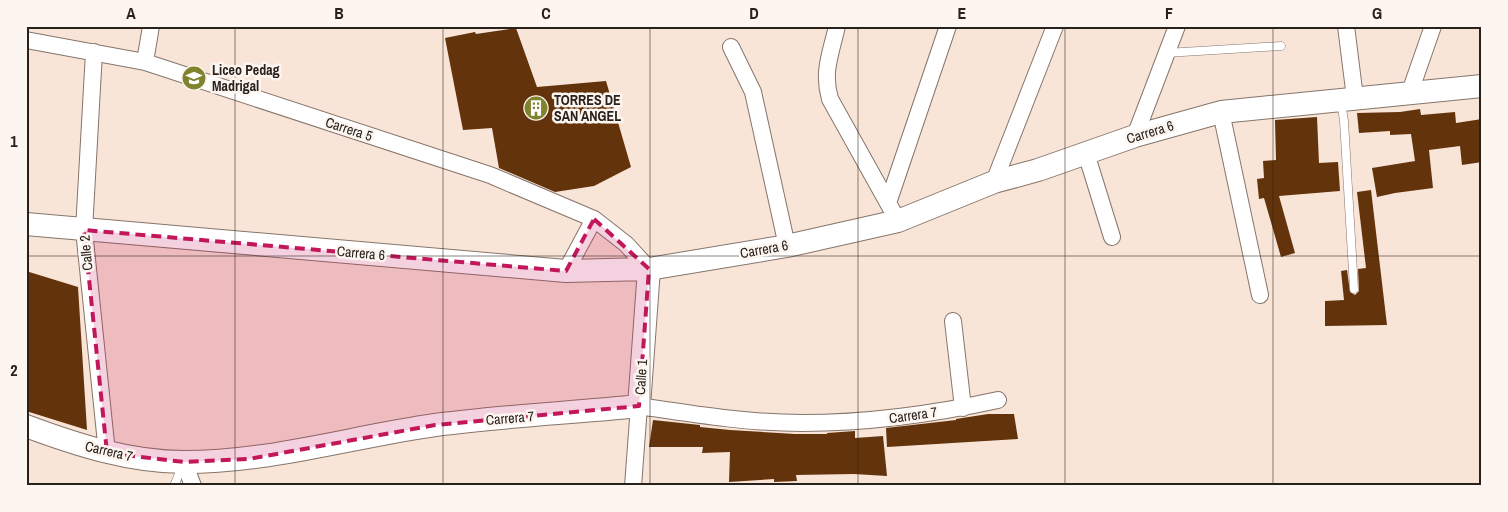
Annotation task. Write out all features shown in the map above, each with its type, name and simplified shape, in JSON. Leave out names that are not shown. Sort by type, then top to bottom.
[{"type":"main road","name":"Carrera 6","points":[[26,224],[566,271],[649,268],[788,246],[893,212],[1038,170],[1135,136],[1221,112],[1482,86]]},
{"type":"main road","name":"Calle 1","points":[[639,406],[649,268]]},
{"type":"main road","name":"Carrera 7","points":[[26,426],[107,453],[151,460],[184,462],[249,459],[435,426],[639,406]]},
{"type":"street","points":[[145,62],[151,26]]},
{"type":"street","points":[[837,26],[827,68],[826,85],[830,99],[893,212]]},
{"type":"street","points":[[893,212],[948,26]]},
{"type":"street","points":[[994,182],[1055,26]]},
{"type":"street","points":[[1135,136],[1176,26]]},
{"type":"street","points":[[1346,26],[1348,100]]},
{"type":"street","points":[[1410,92],[1433,26]]},
{"type":"street","name":"Carrera 5","points":[[26,40],[145,62],[490,175],[594,219],[626,244],[649,268]]},
{"type":"street","points":[[731,47],[753,92],[788,246]]},
{"type":"street","name":"Calle 2","points":[[94,52],[84,230],[107,453]]},
{"type":"street","points":[[1221,112],[1260,295]]},
{"type":"street","points":[[1086,153],[1112,237]]},
{"type":"street","points":[[566,271],[594,219]]},
{"type":"street","points":[[953,321],[963,408]]},
{"type":"street","name":"Carrera 7","points":[[639,406],[720,418],[801,423],[882,419],[963,408],[998,400]]},
{"type":"street","name":"Calle 1","points":[[633,486],[639,406]]},
{"type":"street","points":[[184,462],[193,486]]},
{"type":"lane","points":[[1166,53],[1281,46]]},
{"type":"lane","points":[[1348,100],[1344,121],[1354,289]]},
{"type":"lane","points":[[174,486],[184,462]]},
{"type":"highlighted area","points":[[594,219],[649,269],[639,406],[435,425],[249,459],[184,462],[107,453],[84,230],[566,271]]},
{"type":"building","name":"TORRES DE SAN ANGEL","points":[[516,28],[537,87],[606,81],[631,167],[594,186],[555,192],[499,168],[492,128],[463,130],[445,38],[475,32],[476,34]]},
{"type":"building","points":[[1420,109],[1421,115],[1455,112],[1456,123],[1482,119],[1482,162],[1462,165],[1460,146],[1429,150],[1433,188],[1377,197],[1372,168],[1415,161],[1411,134],[1390,135],[1390,131],[1359,133],[1357,113],[1400,112]]},
{"type":"building","points":[[1317,117],[1319,163],[1338,162],[1340,191],[1279,196],[1295,253],[1281,257],[1264,198],[1259,199],[1257,179],[1264,178],[1263,161],[1276,160],[1275,120]]},
{"type":"building","points":[[1371,190],[1387,325],[1325,326],[1325,301],[1344,300],[1341,271],[1347,270],[1350,292],[1355,295],[1359,291],[1358,269],[1366,268],[1357,192]]},
{"type":"building","points":[[26,271],[78,287],[87,430],[26,411]]},
{"type":"building","points":[[988,414],[1014,414],[1018,439],[887,447],[886,428],[956,420]]},
{"type":"building","points":[[653,420],[730,430],[795,434],[827,434],[855,431],[855,438],[883,436],[887,476],[854,474],[796,475],[797,481],[774,482],[774,479],[729,482],[730,452],[702,453],[703,447],[649,447]]},
{"type":"place","name":"Liceo Pedag Madrigal","points":[[194,78]]},
{"type":"place","name":"TORRES DE SAN ANGEL","points":[[536,108]]}]
